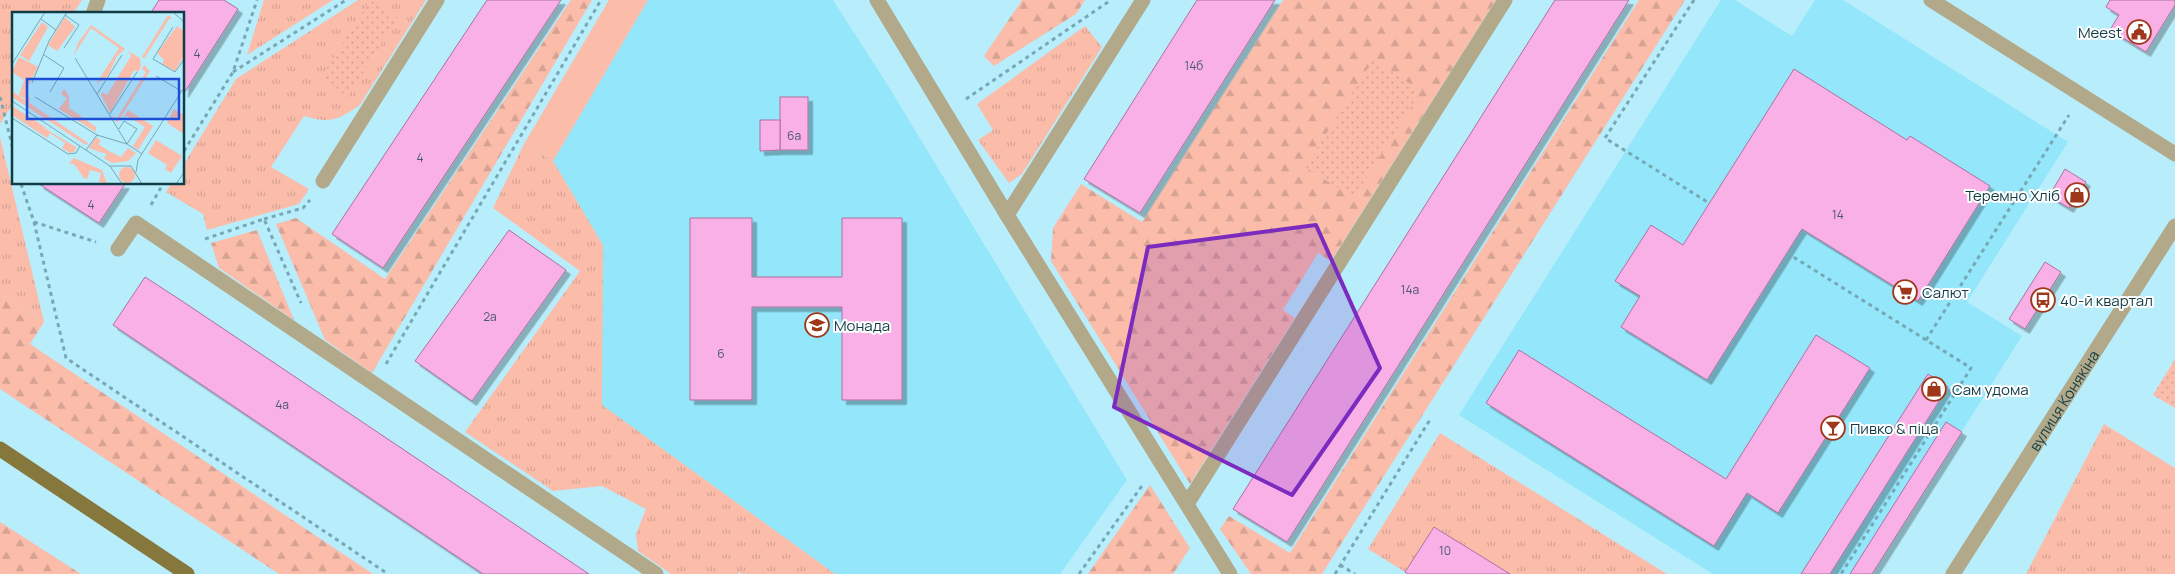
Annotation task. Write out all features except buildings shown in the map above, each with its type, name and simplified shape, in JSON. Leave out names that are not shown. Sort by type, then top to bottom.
[{"type":"main road","points":[[0,448],[187,574]]},
{"type":"street","points":[[94,12],[98,0]]},
{"type":"street","points":[[323,181],[437,0]]},
{"type":"street","points":[[877,0],[947,112],[1007,215],[1230,574]]},
{"type":"street","points":[[1007,215],[1143,0]]},
{"type":"street","points":[[1187,504],[1505,0]]},
{"type":"street","points":[[1931,0],[2175,154]]},
{"type":"street","points":[[118,249],[136,223],[656,574]]},
{"type":"street","name":"вулиця Конякіна","points":[[1953,574],[2175,226]]},
{"type":"path","points":[[185,149],[233,72],[257,0]]},
{"type":"path","points":[[233,72],[346,0]]},
{"type":"path","points":[[374,384],[601,0]]},
{"type":"path","points":[[947,112],[1111,0]]},
{"type":"path","points":[[1694,0],[1605,138],[1709,203]]},
{"type":"path","points":[[1926,340],[2082,95]]},
{"type":"path","points":[[0,98],[12,145]]},
{"type":"path","points":[[187,257],[208,237],[303,208],[323,181]]},
{"type":"path","points":[[23,185],[34,222],[66,358],[388,574]]},
{"type":"path","points":[[150,206],[163,185]]},
{"type":"path","points":[[264,219],[301,305]]},
{"type":"path","points":[[34,222],[118,249]]},
{"type":"path","points":[[1787,253],[1971,368],[1841,574]]},
{"type":"path","points":[[1335,574],[1431,418]]},
{"type":"path","points":[[1079,574],[1159,461]]},
{"type":"path","points":[[1340,565],[1355,574]]},
{"type":"highlighted area","points":[[1316,225],[1380,368],[1292,495],[1114,407],[1148,247]]},
{"type":"shaded area","name":"Монада","points":[[648,0],[833,0],[887,84],[1127,480],[1060,574],[835,574],[601,405],[603,245],[553,161]]},
{"type":"shaded area","points":[[1721,0],[1735,0],[1792,36],[1815,0],[1843,0],[2068,142],[1967,302],[2022,336],[1872,574],[1713,574],[1459,415]]},
{"type":"green space","points":[[0,0],[82,0],[74,12],[12,12],[12,106],[0,124]]},
{"type":"green space","points":[[264,0],[333,0],[247,55]]},
{"type":"green space","points":[[358,0],[426,0],[360,105],[334,119],[321,120],[304,116],[271,167],[309,189],[299,204],[207,230],[203,214],[166,192],[170,185],[185,185],[185,162],[236,79]]},
{"type":"green space","points":[[370,0],[398,18],[348,97],[320,79]]},
{"type":"green space","points":[[571,0],[592,0],[372,373],[325,340],[276,224],[296,218],[385,279]]},
{"type":"green space","points":[[609,0],[648,0],[553,161],[524,144]]},
{"type":"green space","points":[[1022,0],[1085,0],[1076,14],[994,66],[984,56]]},
{"type":"green space","points":[[1283,0],[1496,0],[1331,261],[1318,253],[1283,310],[1295,318],[1190,484],[1051,261],[1053,228],[1081,184],[1142,222]]},
{"type":"green space","points":[[1639,0],[1685,0],[1322,574],[1251,574],[1220,529],[1229,516],[1290,553]]},
{"type":"green space","points":[[1085,26],[1102,47],[1022,174],[1009,183],[978,140],[993,130],[977,104]]},
{"type":"green space","points":[[1373,60],[1421,91],[1354,198],[1305,167]]},
{"type":"green space","points":[[0,137],[44,322],[0,294]]},
{"type":"green space","points":[[524,144],[553,161],[603,245],[602,405],[835,574],[742,574],[739,572],[738,574],[671,574],[638,551],[636,534],[646,509],[602,486],[553,491],[465,432],[580,271],[493,208]]},
{"type":"green space","points":[[257,230],[294,320],[219,268],[211,243]]},
{"type":"green space","points":[[0,294],[44,322],[30,344],[373,574],[279,574],[0,389]]},
{"type":"green space","points":[[2175,359],[2175,408],[2153,395]]},
{"type":"green space","points":[[2104,424],[2175,468],[2175,574],[2026,574]]},
{"type":"green space","points":[[1440,433],[1667,574],[1510,574],[1434,527],[1405,572],[1368,549]]},
{"type":"green space","points":[[1150,485],[1190,548],[1173,574],[1088,574]]},
{"type":"green space","points":[[0,522],[81,574],[0,574]]},
{"type":"place","name":"Meest","points":[[2139,32]]},
{"type":"place","name":"Теремно Хліб","points":[[2077,195]]},
{"type":"place","name":"Салют","points":[[1905,292]]},
{"type":"place","name":"40-й квартал","points":[[2043,300]]},
{"type":"place","name":"Монада","points":[[817,325]]},
{"type":"place","name":"Сам удома","points":[[1934,389]]},
{"type":"place","name":"Пивко & піца","points":[[1833,428]]}]
